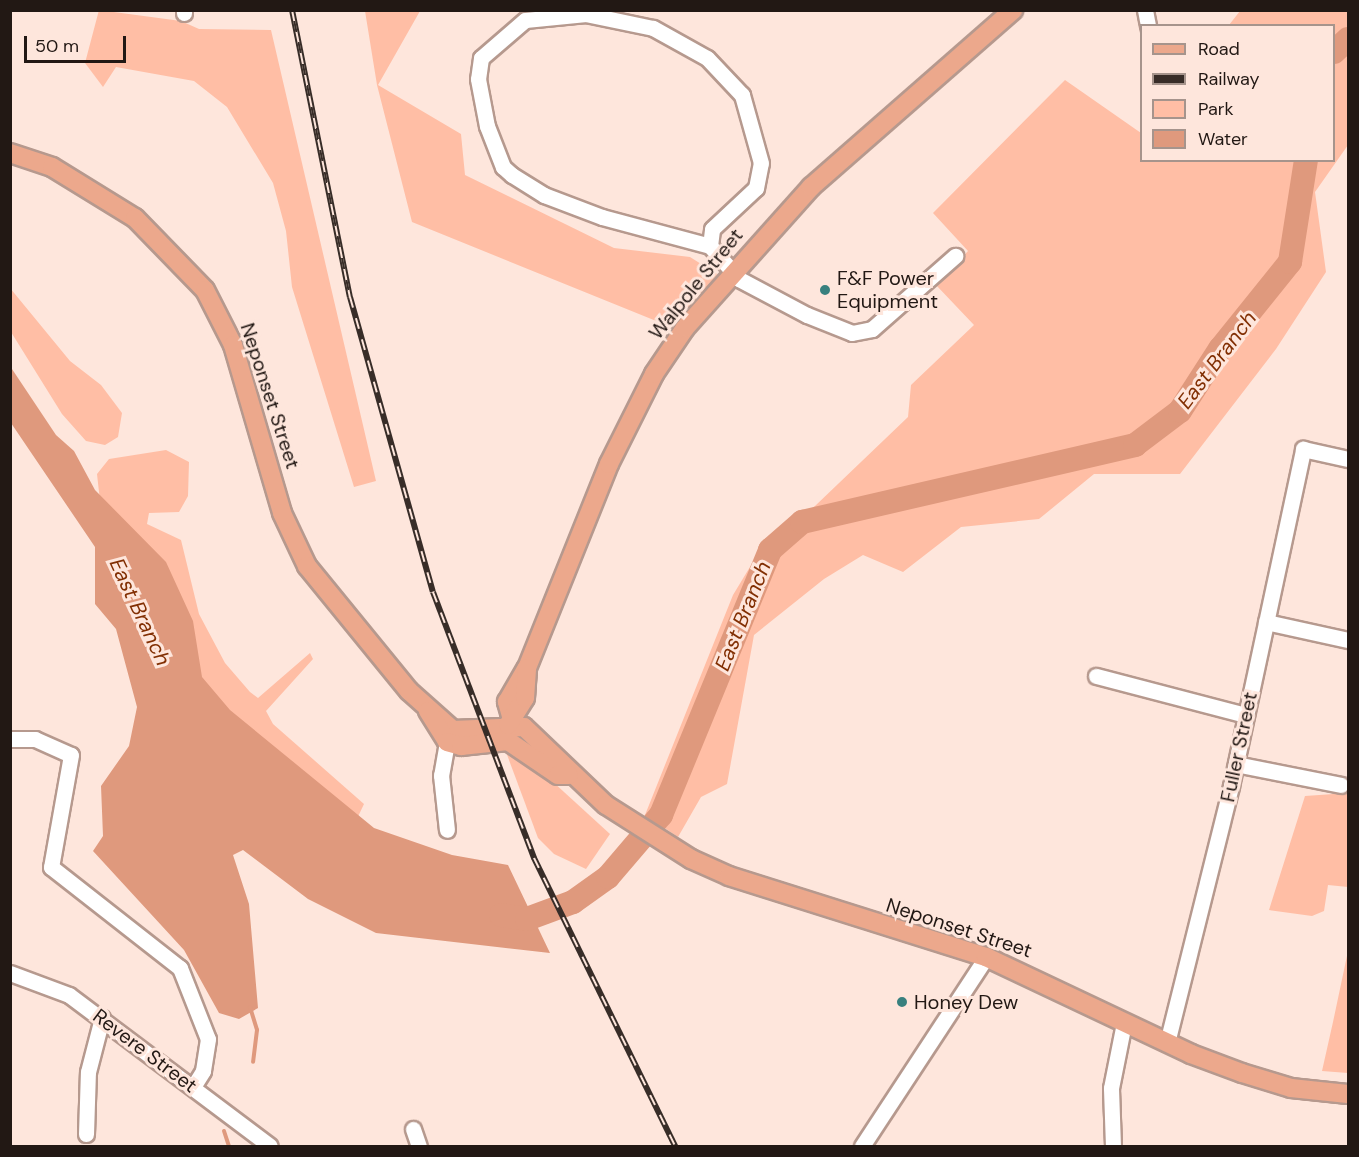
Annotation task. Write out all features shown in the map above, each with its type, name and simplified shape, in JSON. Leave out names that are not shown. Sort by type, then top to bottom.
[{"type":"main road","name":"Walpole Street","points":[[508,727],[507,702],[527,668],[630,419],[685,328],[731,271],[811,187],[1004,15]]},
{"type":"main road","name":"Neponset Street","points":[[10,153],[52,166],[135,218],[205,290],[237,356],[299,550],[321,586],[428,711],[447,742]]},
{"type":"main road","name":"Neponset Street","points":[[428,711],[461,734],[508,727],[524,728],[564,762],[569,775],[627,819],[659,840],[761,888],[986,957],[1167,1043],[1291,1088],[1348,1094]]},
{"type":"main road","points":[[447,742],[461,746],[508,727]]},
{"type":"street","points":[[710,246],[712,228],[756,188],[761,163],[742,95],[707,58],[653,28],[586,14],[525,20],[481,58],[478,79],[488,126],[503,167],[512,175],[544,195],[602,217],[710,246],[731,271],[807,315],[852,333],[894,316],[955,256]]},
{"type":"street","name":"Fuller Street","points":[[1167,1043],[1236,764],[1304,449],[1348,459]]},
{"type":"street","points":[[1266,622],[1348,640]]},
{"type":"street","points":[[1096,676],[1246,715]]},
{"type":"street","points":[[10,739],[35,740],[71,755],[51,867],[180,968],[208,1039],[206,1062],[193,1087]]},
{"type":"street","points":[[447,742],[441,776],[447,830]]},
{"type":"street","points":[[1236,764],[1341,785]]},
{"type":"street","points":[[862,1146],[986,957]]},
{"type":"street","name":"Revere Street","points":[[10,973],[62,991],[102,1018],[270,1146]]},
{"type":"street","points":[[86,1134],[88,1072],[102,1018]]},
{"type":"street","points":[[1113,1146],[1112,1088],[1124,1023]]},
{"type":"street","points":[[413,1129],[419,1146]]},
{"type":"green space","points":[[99,10],[181,21],[199,29],[271,30],[376,481],[354,487],[292,287],[286,231],[273,183],[227,107],[194,81],[116,67],[103,87],[85,63]]},
{"type":"green space","points":[[365,11],[420,11],[378,85],[461,134],[465,175],[614,248],[690,257],[717,274],[676,329],[412,222],[377,85]]},
{"type":"green space","points":[[1240,11],[1348,11],[1348,145],[1315,192],[1326,272],[1276,349],[1180,474],[1094,474],[1039,519],[961,527],[903,572],[863,555],[824,579],[754,635],[727,784],[701,797],[678,837],[645,815],[733,595],[765,542],[815,506],[908,417],[911,385],[974,325],[936,285],[968,251],[933,213],[1065,80],[1140,132],[1140,162],[1335,162],[1335,24],[1230,24]]},
{"type":"green space","points":[[10,288],[70,361],[101,385],[122,413],[118,437],[105,445],[86,441],[62,414],[11,332]]},
{"type":"green space","points":[[166,450],[189,462],[188,496],[179,512],[149,513],[147,524],[181,540],[199,614],[225,663],[250,692],[258,698],[310,653],[313,659],[266,711],[273,724],[364,804],[354,825],[217,723],[101,510],[97,474],[109,459]]},
{"type":"green space","points":[[506,752],[529,760],[610,834],[586,869],[554,854],[538,838]]},
{"type":"green space","points":[[1348,793],[1348,887],[1328,885],[1324,911],[1312,916],[1269,910],[1305,796]]},
{"type":"green space","points":[[1348,951],[1348,1073],[1322,1071],[1333,1022]]},
{"type":"water","points":[[10,366],[56,435],[74,451],[95,490],[166,562],[193,621],[202,677],[230,710],[374,828],[452,855],[508,865],[550,953],[376,933],[308,899],[243,850],[233,855],[249,904],[258,1008],[239,1019],[219,1013],[184,950],[93,851],[103,836],[101,786],[129,746],[137,707],[116,629],[95,604],[95,547],[11,423]]},
{"type":"waterway","name":"East Branch","points":[[1335,51],[1348,39]]},
{"type":"waterway","name":"East Branch","points":[[501,915],[527,919],[573,902],[608,877],[661,815],[770,550],[802,522],[1135,445],[1180,411],[1220,349],[1290,262],[1306,162]]},
{"type":"waterway","points":[[250,1007],[257,1030],[253,1062]]},
{"type":"waterway","points":[[224,1131],[229,1146]]},
{"type":"railway","points":[[292,10],[350,297],[433,592],[534,858],[675,1146]]},
{"type":"place","name":"F&F Power Equipment","points":[[825,290]]},
{"type":"place","name":"Honey Dew","points":[[902,1002]]}]
